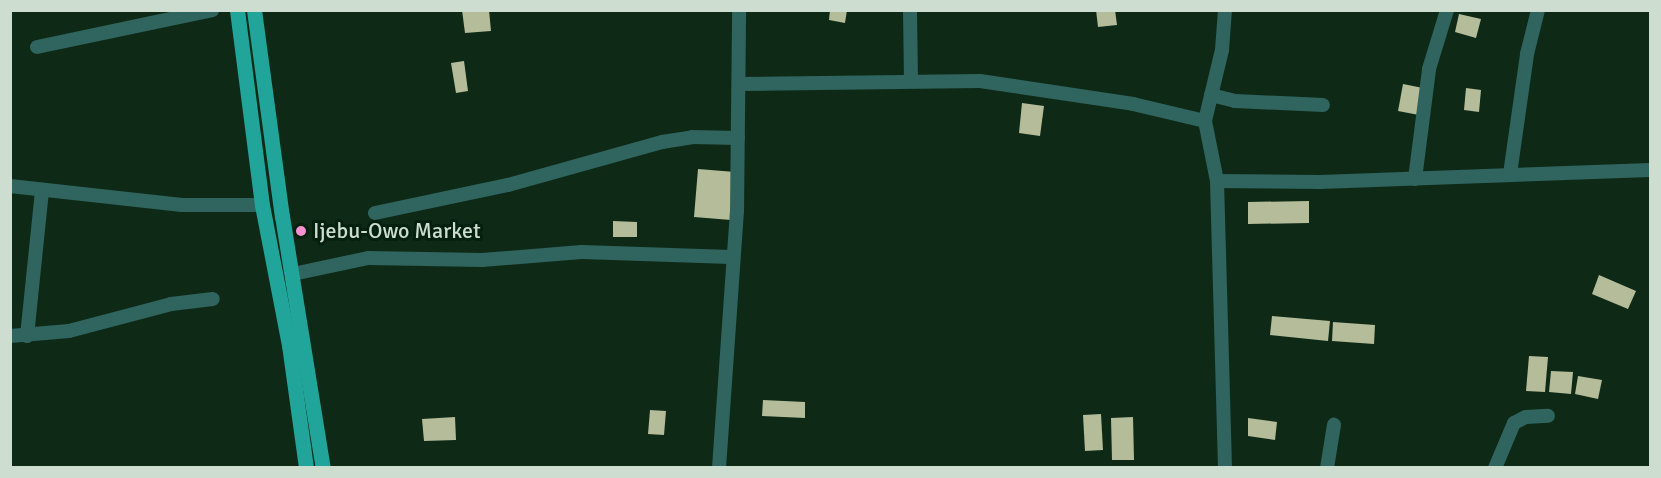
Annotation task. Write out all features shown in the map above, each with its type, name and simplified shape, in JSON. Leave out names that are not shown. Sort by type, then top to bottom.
[{"type":"main road","points":[[237,10],[262,205],[289,345],[306,468]]},
{"type":"main road","points":[[255,10],[292,274],[323,468]]},
{"type":"street","points":[[37,47],[212,10]]},
{"type":"street","points":[[719,468],[738,138],[739,10]]},
{"type":"street","points":[[910,10],[911,80]]},
{"type":"street","points":[[1225,10],[1222,50],[1205,121],[1217,181],[1225,468]]},
{"type":"street","points":[[1415,179],[1429,69],[1447,10]]},
{"type":"street","points":[[1510,174],[1527,54],[1538,10]]},
{"type":"street","points":[[740,84],[911,80],[980,81],[1133,104],[1205,121]]},
{"type":"street","points":[[1211,94],[1235,101],[1323,105]]},
{"type":"street","points":[[375,213],[508,185],[662,142],[692,137],[738,138]]},
{"type":"street","points":[[1217,181],[1415,179],[1650,170]]},
{"type":"street","points":[[10,186],[182,205],[262,205]]},
{"type":"street","points":[[27,336],[42,190]]},
{"type":"street","points":[[292,274],[368,258],[483,260],[582,252],[731,257]]},
{"type":"street","points":[[10,336],[69,331],[171,304],[213,299]]},
{"type":"street","points":[[1495,468],[1514,423],[1526,417],[1548,416]]},
{"type":"street","points":[[1327,468],[1334,425]]},
{"type":"building","points":[[462,10],[489,10],[491,31],[465,33]]},
{"type":"building","points":[[830,10],[847,10],[845,23],[829,20]]},
{"type":"building","points":[[1096,10],[1115,10],[1117,25],[1098,27]]},
{"type":"building","points":[[1459,14],[1481,19],[1476,38],[1455,32]]},
{"type":"building","points":[[464,61],[468,91],[456,93],[451,63]]},
{"type":"building","points":[[1403,84],[1423,88],[1419,115],[1398,111]]},
{"type":"building","points":[[1466,88],[1481,90],[1479,112],[1464,110]]},
{"type":"building","points":[[1022,103],[1044,106],[1040,136],[1019,133]]},
{"type":"building","points":[[698,169],[735,172],[731,220],[694,217]]},
{"type":"building","points":[[1309,201],[1309,223],[1248,224],[1248,202]]},
{"type":"building","points":[[613,221],[637,222],[637,237],[613,237]]},
{"type":"building","points":[[1599,275],[1636,291],[1628,309],[1592,294]]},
{"type":"building","points":[[1272,316],[1330,321],[1328,341],[1270,335]]},
{"type":"building","points":[[1333,322],[1375,325],[1374,344],[1332,341]]},
{"type":"building","points":[[1529,356],[1548,357],[1545,392],[1526,391]]},
{"type":"building","points":[[1551,371],[1573,372],[1571,394],[1549,392]]},
{"type":"building","points":[[1578,376],[1602,380],[1598,399],[1575,394]]},
{"type":"building","points":[[763,400],[805,402],[805,418],[762,416]]},
{"type":"building","points":[[650,410],[666,411],[664,435],[648,434]]},
{"type":"building","points":[[1101,414],[1103,450],[1085,451],[1083,415]]},
{"type":"building","points":[[455,417],[456,440],[424,441],[422,419]]},
{"type":"building","points":[[1133,417],[1134,460],[1112,460],[1111,418]]},
{"type":"building","points":[[1248,418],[1277,422],[1275,440],[1248,436]]},
{"type":"place","name":"Ijebu-Owo Market","points":[[301,231]]}]
